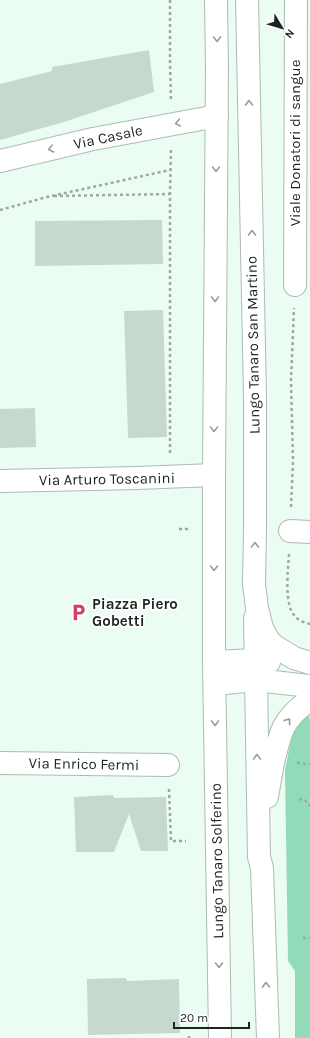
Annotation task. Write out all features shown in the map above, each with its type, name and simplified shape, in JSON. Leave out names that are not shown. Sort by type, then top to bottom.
[{"type":"main road","points":[[214,475],[216,0]]},
{"type":"main road","name":"Lungo Tanaro San Martino","points":[[247,0],[255,397],[254,584],[257,608],[262,628],[269,641],[294,658],[310,662]]},
{"type":"main road","name":"Viale Donatori di sangue","points":[[295,285],[296,0]]},
{"type":"main road","name":"Via Casale","points":[[0,162],[93,139],[216,116]]},
{"type":"main road","name":"Via Arturo Toscanini","points":[[0,481],[214,475]]},
{"type":"main road","name":"Lungo Tanaro Solferino","points":[[214,475],[214,662],[220,1038]]},
{"type":"main road","points":[[254,584],[259,857],[262,868]]},
{"type":"main road","points":[[214,662],[256,670],[310,686]]},
{"type":"main road","points":[[215,684],[256,670],[310,668]]},
{"type":"main road","points":[[268,1038],[262,868],[265,806],[270,775],[279,737],[284,725],[301,706],[310,700]]},
{"type":"main road","name":"Via Enrico Fermi","points":[[0,763],[168,775]]},
{"type":"path","points":[[170,0],[172,124],[170,170],[170,477]]},
{"type":"path","points":[[0,210],[47,196],[170,170]]},
{"type":"path","points":[[47,196],[170,194]]},
{"type":"path","points":[[295,285],[291,381],[293,461],[300,532],[288,584],[288,600],[290,609],[294,616],[310,624]]},
{"type":"path","points":[[168,775],[171,841],[186,841]]},
{"type":"path","points":[[299,799],[306,800],[310,806]]},
{"type":"path","points":[[303,938],[310,938]]},
{"type":"green space","points":[[308,711],[310,721],[310,1038],[295,1038],[295,971],[288,961],[285,770],[293,729]]},
{"type":"building","points":[[149,50],[154,92],[64,122],[0,140],[0,84],[52,71],[52,67]]},
{"type":"building","points":[[162,220],[163,264],[35,266],[35,221]]},
{"type":"building","points":[[163,310],[167,437],[128,438],[124,311]]},
{"type":"building","points":[[35,408],[36,447],[0,448],[0,409]]},
{"type":"building","points":[[113,795],[114,798],[166,797],[168,851],[141,851],[129,814],[114,852],[76,852],[74,797]]},
{"type":"building","points":[[126,978],[127,981],[179,979],[180,1033],[88,1035],[87,979]]},
{"type":"place","name":"Piazza Piero Gobetti","points":[[79,613]]}]
